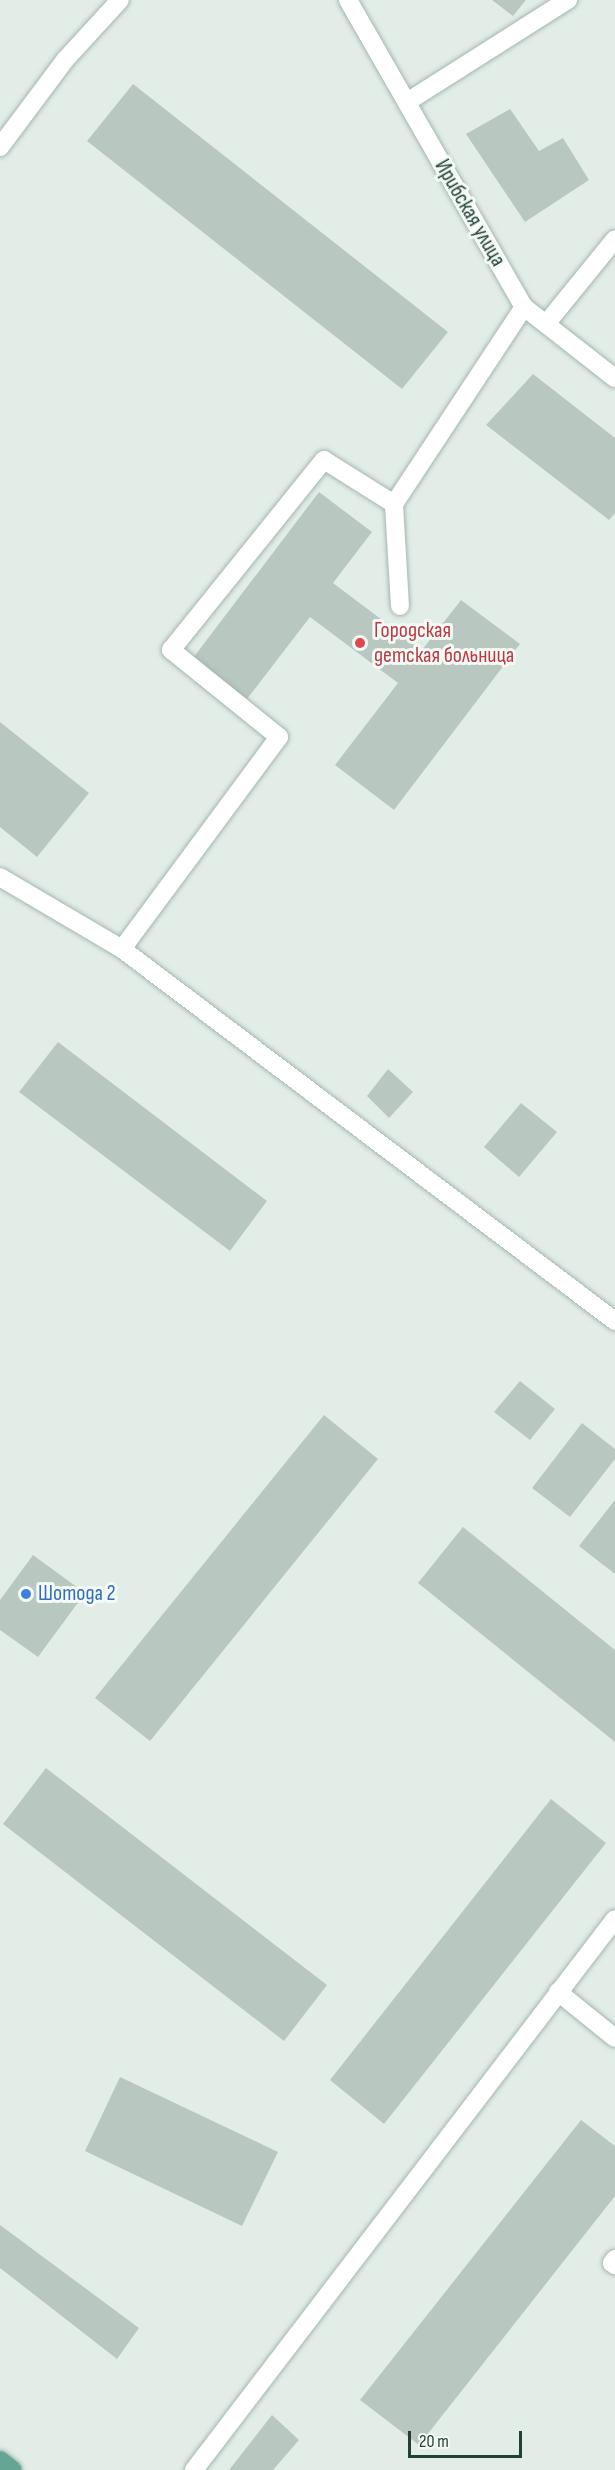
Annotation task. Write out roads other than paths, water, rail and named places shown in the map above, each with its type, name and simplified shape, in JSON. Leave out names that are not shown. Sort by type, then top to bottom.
[{"type":"main road","points":[[0,2460],[13,2470]]},
{"type":"street","points":[[0,147],[65,60],[120,0]]},
{"type":"street","name":"Ирибская улица","points":[[348,0],[524,307],[615,378]]},
{"type":"street","points":[[407,102],[568,0]]},
{"type":"street","points":[[546,324],[615,239]]},
{"type":"street","points":[[400,606],[394,504],[524,307]]},
{"type":"street","points":[[122,949],[279,737],[171,650],[324,460],[394,504]]},
{"type":"street","points":[[0,878],[122,949],[615,1321]]},
{"type":"street","points":[[194,2470],[615,1919]]},
{"type":"street","points":[[558,1992],[615,2038]]},
{"type":"street","points":[[615,2259],[612,2263],[615,2265]]},
{"type":"place","name":"Городская детская больница","points":[[360,643]]},
{"type":"place","name":"Шотода 2","points":[[26,1594]]}]
